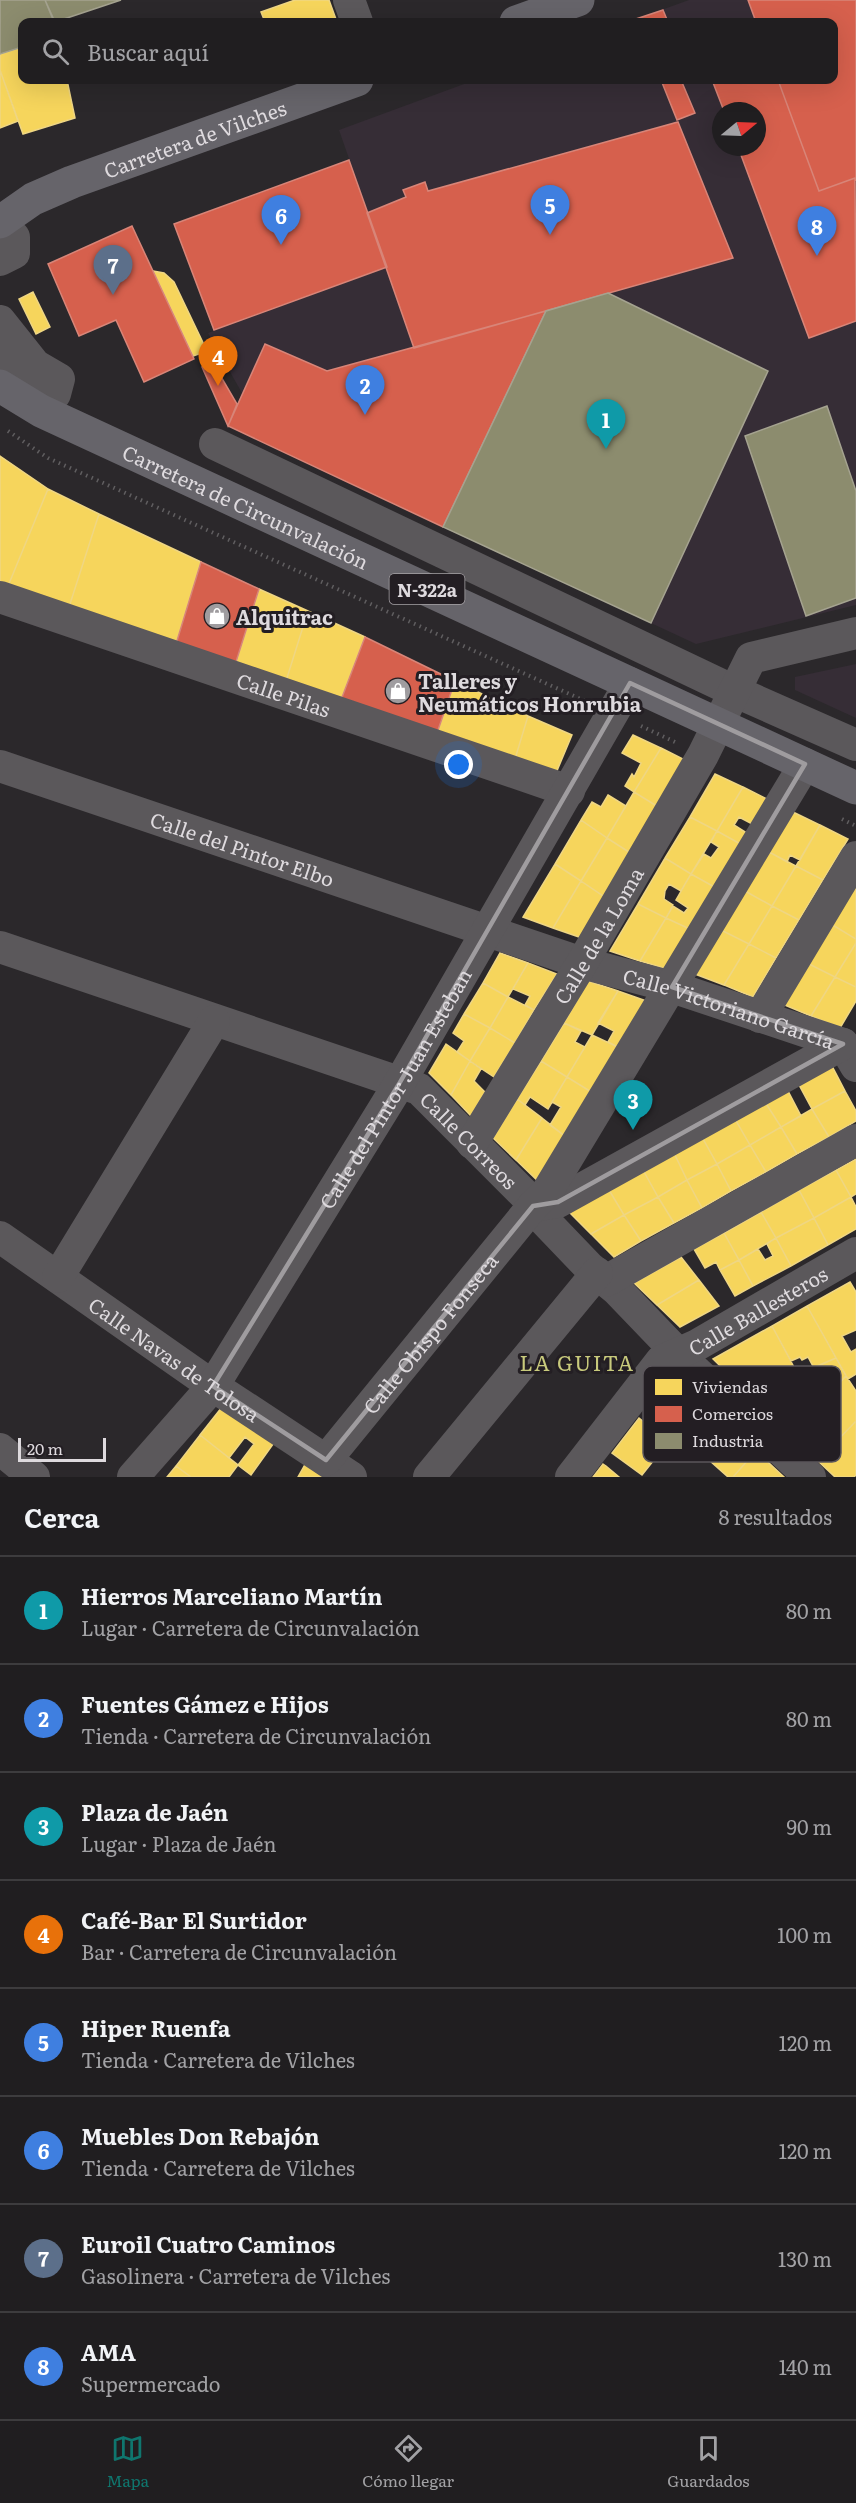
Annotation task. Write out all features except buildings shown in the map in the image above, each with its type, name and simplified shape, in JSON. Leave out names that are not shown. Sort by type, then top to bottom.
[{"type":"main road","points":[[527,18],[578,0]]},
{"type":"main road","name":"Carretera de Vilches","points":[[0,222],[33,199],[72,182],[346,84]]},
{"type":"main road","name":"Carretera de Vilches","points":[[0,204],[33,199]]},
{"type":"main road","name":"Carretera de Circunvalación","points":[[0,386],[41,411],[856,788]]},
{"type":"street","points":[[349,0],[356,18]]},
{"type":"street","points":[[0,243],[14,237],[14,253],[0,260]]},
{"type":"street","points":[[0,321],[35,365],[59,379],[55,394],[0,356]]},
{"type":"street","points":[[215,444],[734,690],[856,745]]},
{"type":"street","name":"Calle Pilas","points":[[0,597],[569,791]]},
{"type":"street","name":"Calle de la Loma","points":[[472,1143],[582,963],[703,754],[751,658],[856,633]]},
{"type":"street","name":"Calle del Pintor Juan Esteban","points":[[133,1477],[213,1386],[399,1084],[630,684]]},
{"type":"street","name":"Calle Obispo Fonseca","points":[[338,1469],[533,1206],[547,1192],[805,764]]},
{"type":"street","name":"Calle del Pintor Elbo","points":[[0,766],[486,931]]},
{"type":"street","points":[[760,1017],[856,856]]},
{"type":"street","name":"Calle Victoriano García","points":[[486,931],[582,963],[672,987],[760,1017],[852,1044]]},
{"type":"street","name":"Calle Correos","points":[[0,947],[419,1089],[526,1196],[542,1218],[691,1366]]},
{"type":"street","points":[[58,1277],[214,1021]]},
{"type":"street","points":[[533,1206],[558,1202],[852,1044]]},
{"type":"street","points":[[429,1477],[601,1277],[856,1140]]},
{"type":"street","name":"Calle Navas de Tolosa","points":[[0,1237],[213,1386],[338,1469]]},
{"type":"street","name":"Calle Ballesteros","points":[[657,1366],[661,1361],[697,1345],[856,1252]]},
{"type":"street","name":"Calle Ballesteros","points":[[571,1477],[643,1384]]},
{"type":"street","points":[[0,1449],[34,1477]]},
{"type":"street","name":"Calle Correos","points":[[793,1462],[809,1477]]},
{"type":"path","points":[[0,425],[48,458],[703,754]]},
{"type":"path","points":[[837,816],[856,826]]},
{"type":"highlighted area","points":[[630,683],[805,764],[672,987],[843,1044],[558,1202],[533,1206],[326,1460],[213,1386],[399,1084]]},
{"type":"shaded area","points":[[689,0],[856,0],[856,605],[696,644],[228,426],[242,393],[208,333],[387,267],[339,130],[464,84],[838,84],[838,18],[639,18]]},
{"type":"shaded area","points":[[856,664],[856,718],[795,690],[795,677]]},
{"type":"place","name":"Hiper Ruenfa","points":[[550,235]]},
{"type":"place","name":"Muebles Don Rebajón","points":[[281,245]]},
{"type":"place","name":"AMA","points":[[817,256]]},
{"type":"place","name":"Euroil Cuatro Caminos","points":[[113,295]]},
{"type":"place","name":"Café-Bar El Surtidor","points":[[218,386]]},
{"type":"place","name":"Fuentes Gámez e Hijos","points":[[365,415]]},
{"type":"place","name":"Hierros Marceliano Martín","points":[[606,449]]},
{"type":"place","name":"Alquitrac","points":[[217,616]]},
{"type":"place","name":"Talleres y Neumáticos Honrubia","points":[[398,691]]},
{"type":"place","name":"Plaza de Jaén","points":[[633,1130]]},
{"type":"district","name":"LA GUITA","points":[[577,1361]]}]
